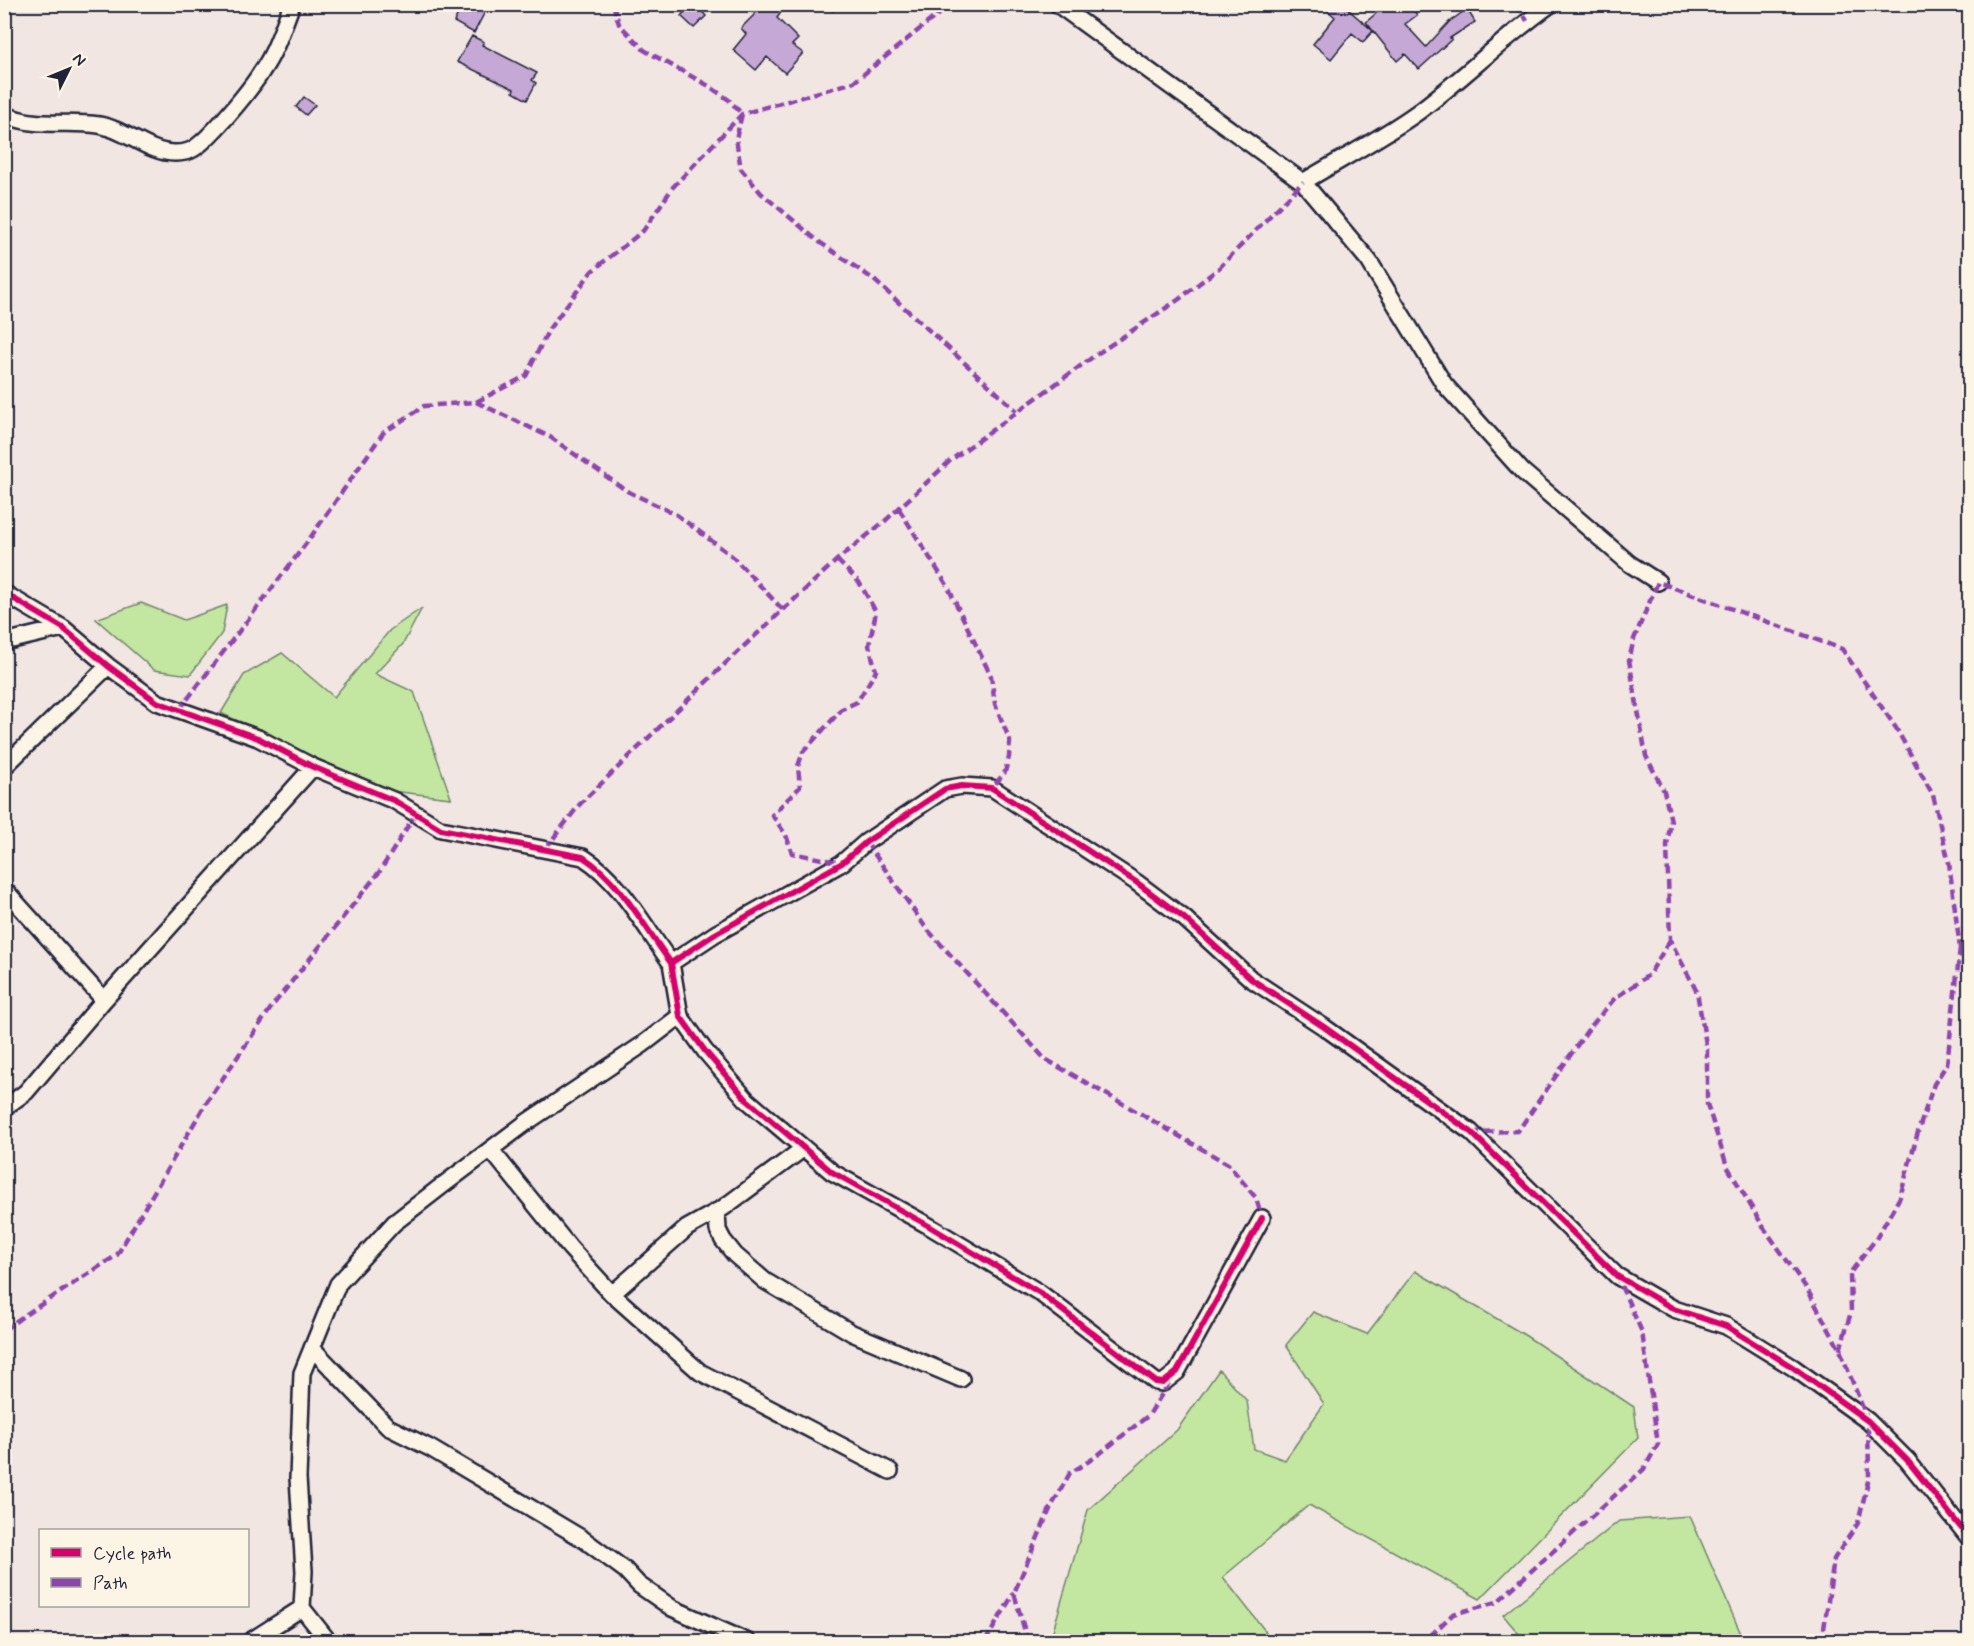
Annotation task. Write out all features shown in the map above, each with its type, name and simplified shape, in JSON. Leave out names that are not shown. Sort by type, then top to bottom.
[{"type":"street","points":[[4,114],[33,123],[101,125],[163,152],[191,151],[204,140],[263,70],[277,43],[292,4]]},
{"type":"street","points":[[1057,4],[1303,182],[1369,261],[1444,384],[1522,471],[1630,564],[1658,582]]},
{"type":"street","points":[[1303,182],[1391,130],[1418,111],[1551,4]]},
{"type":"street","points":[[4,593],[63,628],[108,666],[157,702],[258,738],[313,767],[394,801],[441,829],[583,857],[598,867],[611,879],[671,963],[680,1016],[705,1051],[747,1100],[832,1172],[929,1226],[1040,1293],[1156,1382],[1163,1383],[1177,1372],[1262,1218]]},
{"type":"street","points":[[4,642],[63,628]]},
{"type":"street","points":[[4,767],[108,666]]},
{"type":"street","points":[[4,1108],[26,1092],[104,1000],[313,767]]},
{"type":"street","points":[[671,963],[715,934],[842,863],[866,842],[945,789],[962,786],[992,788],[1136,882],[1184,918],[1251,979],[1324,1027],[1471,1132],[1617,1276],[1674,1310],[1726,1326],[1794,1368],[1868,1421],[1907,1460],[1970,1539]]},
{"type":"street","points":[[4,889],[104,1000]]},
{"type":"street","points":[[329,1641],[302,1608],[304,1571],[298,1478],[302,1373],[338,1284],[394,1223],[527,1122],[642,1046],[680,1016]]},
{"type":"street","points":[[612,1294],[687,1228],[717,1211],[804,1149]]},
{"type":"street","points":[[491,1150],[570,1248],[612,1294],[700,1372],[890,1471]]},
{"type":"street","points":[[717,1211],[718,1230],[723,1240],[735,1255],[765,1281],[852,1333],[961,1379]]},
{"type":"street","points":[[312,1348],[388,1427],[430,1448],[583,1539],[625,1570],[639,1585],[672,1608],[748,1641]]},
{"type":"street","points":[[249,1641],[302,1608]]},
{"type":"green space","points":[[141,603],[184,620],[227,605],[222,633],[190,675],[154,670],[96,619]]},
{"type":"green space","points":[[422,608],[403,644],[375,674],[414,692],[451,798],[383,790],[221,713],[244,675],[282,653],[334,697],[390,630]]},
{"type":"green space","points":[[1415,1271],[1523,1334],[1634,1407],[1638,1438],[1480,1599],[1309,1505],[1223,1577],[1273,1641],[1050,1641],[1088,1510],[1177,1430],[1219,1370],[1247,1401],[1254,1449],[1285,1460],[1324,1404],[1286,1345],[1313,1312],[1367,1334]]},
{"type":"green space","points":[[1690,1516],[1744,1641],[1525,1641],[1503,1615],[1619,1521]]},
{"type":"building","points":[[463,4],[489,4],[474,33],[454,22]]},
{"type":"building","points":[[692,4],[695,4],[706,16],[694,28],[681,16]]},
{"type":"building","points":[[746,4],[787,4],[777,18],[798,39],[792,45],[803,53],[785,73],[767,57],[756,70],[733,50],[746,34],[741,28],[755,14]]},
{"type":"building","points":[[1320,4],[1342,4],[1373,31],[1363,42],[1352,33],[1331,59],[1313,44],[1335,17]]},
{"type":"building","points":[[1387,4],[1410,4],[1417,15],[1405,24],[1426,47],[1449,22],[1467,9],[1475,22],[1450,38],[1452,39],[1419,69],[1405,54],[1397,61],[1366,22]]},
{"type":"building","points":[[472,36],[484,42],[482,45],[537,73],[532,80],[536,83],[527,100],[513,92],[514,89],[457,62]]},
{"type":"building","points":[[304,97],[315,105],[306,115],[296,107]]},
{"type":"marked path","points":[[613,4],[619,24],[644,50],[709,86],[729,100],[742,114],[736,139],[741,169],[761,193],[818,241],[873,279],[1017,411]]},
{"type":"marked path","points":[[832,11],[836,4]]},
{"type":"marked path","points":[[179,710],[308,541],[383,433],[424,406],[476,402],[526,376],[549,329],[592,271],[643,231],[673,187],[742,114],[854,82],[951,4]]},
{"type":"marked path","points":[[1518,4],[1527,21]]},
{"type":"marked path","points":[[1966,4],[1970,11]]},
{"type":"marked path","points":[[545,849],[580,804],[730,659],[837,560],[885,521],[951,460],[1097,354],[1178,300],[1219,268],[1303,182]]},
{"type":"marked path","points":[[476,402],[550,437],[627,491],[677,515],[732,556],[783,610]]},
{"type":"marked path","points":[[899,509],[947,585],[991,676],[995,704],[1010,741],[1005,772],[992,788]]},
{"type":"marked path","points":[[837,560],[859,582],[876,612],[869,645],[876,671],[857,702],[842,709],[803,752],[798,766],[800,787],[772,815],[786,835],[792,853],[842,863]]},
{"type":"marked path","points":[[1825,1642],[1823,1636],[1834,1559],[1858,1523],[1869,1477],[1868,1421],[1840,1350],[1807,1289],[1764,1228],[1727,1166],[1707,1104],[1707,1050],[1697,992],[1670,940],[1667,845],[1671,821],[1664,791],[1646,756],[1629,660],[1634,639],[1658,582],[1842,649],[1896,728],[1933,795],[1949,863],[1960,948],[1970,976]]},
{"type":"marked path","points":[[4,1330],[117,1255],[206,1103],[273,1005],[380,871],[416,813]]},
{"type":"marked path","points":[[866,842],[926,928],[1045,1059],[1228,1164],[1256,1198],[1262,1218]]},
{"type":"marked path","points":[[1840,1350],[1851,1312],[1850,1273],[1876,1239],[1900,1197],[1934,1084],[1947,1064],[1960,948],[1970,934]]},
{"type":"marked path","points":[[1471,1132],[1518,1131],[1587,1031],[1615,998],[1649,975],[1670,940]]},
{"type":"marked path","points":[[1430,1636],[1453,1614],[1497,1602],[1644,1469],[1658,1444],[1642,1332],[1618,1279]]},
{"type":"marked path","points":[[1028,1642],[1014,1593],[1050,1509],[1070,1473],[1094,1458],[1149,1415],[1170,1381]]},
{"type":"marked path","points":[[985,1642],[1014,1593]]},
{"type":"cycle path","points":[[4,593],[63,628],[108,666],[157,702],[258,738],[313,767],[395,801],[441,829],[583,857],[597,867],[621,892],[671,963],[715,934],[842,863],[866,842],[945,789],[962,786],[992,788],[1136,882],[1184,918],[1251,979],[1324,1027],[1471,1132],[1617,1276],[1674,1309],[1726,1326],[1794,1368],[1868,1421],[1907,1460],[1970,1539]]},
{"type":"cycle path","points":[[671,963],[680,1016],[705,1051],[747,1100],[832,1172],[929,1226],[1040,1293],[1156,1382],[1163,1383],[1177,1372],[1262,1218]]}]
